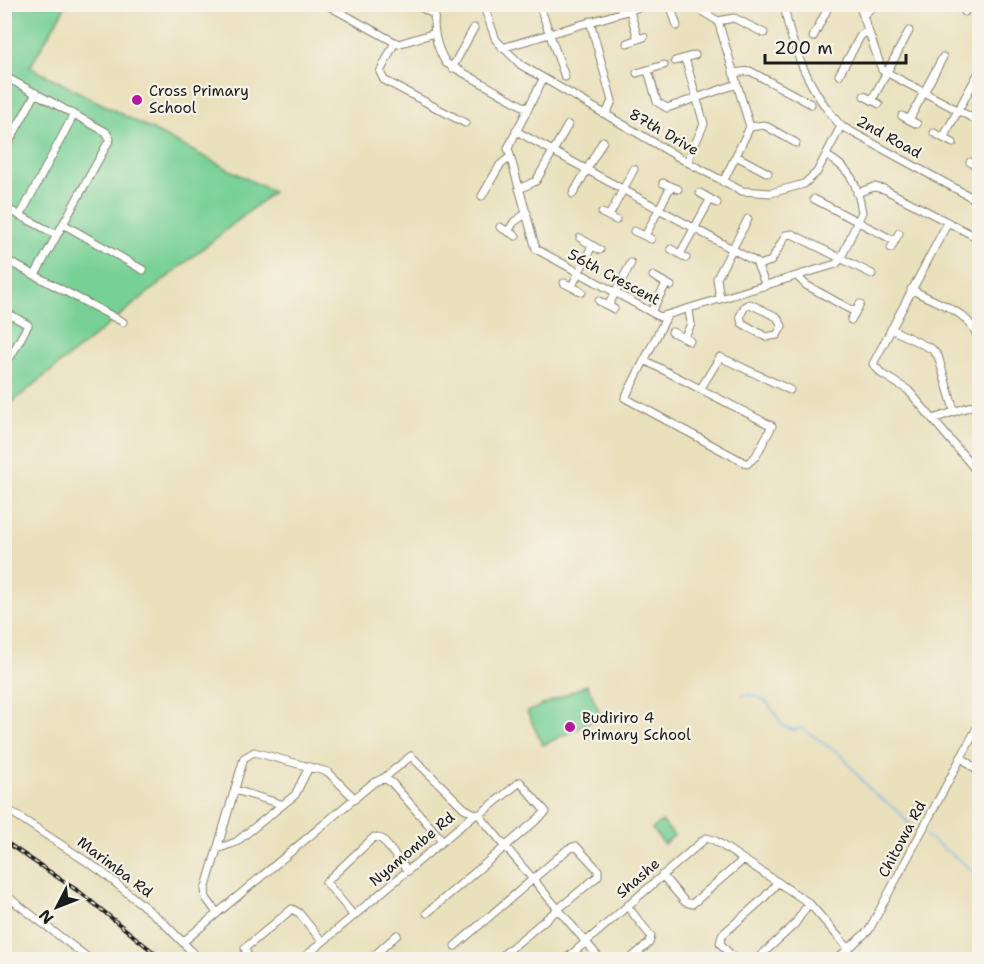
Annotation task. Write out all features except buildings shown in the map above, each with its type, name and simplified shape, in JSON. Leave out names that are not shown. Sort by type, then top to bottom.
[{"type":"street","points":[[325,4],[400,44],[435,33]]},
{"type":"street","points":[[415,4],[433,14]]},
{"type":"street","points":[[439,4],[433,14],[435,33],[444,60],[452,68],[528,109]]},
{"type":"street","name":"87th Drive","points":[[483,4],[492,32],[502,48],[521,65],[723,182],[752,193],[786,191],[811,178],[826,156],[841,126]]},
{"type":"street","points":[[539,4],[565,77]]},
{"type":"street","points":[[502,48],[651,4]]},
{"type":"street","points":[[670,4],[677,26]]},
{"type":"street","name":"2nd Road","points":[[784,4],[792,34],[811,82],[829,113],[841,126],[980,202]]},
{"type":"street","points":[[813,37],[830,4]]},
{"type":"street","points":[[859,4],[878,64],[886,73],[980,122]]},
{"type":"street","points":[[863,15],[876,4]]},
{"type":"street","points":[[965,12],[969,4]]},
{"type":"street","points":[[695,6],[718,21],[750,127],[723,182]]},
{"type":"street","points":[[627,43],[641,38],[630,11]]},
{"type":"street","points":[[718,21],[734,18],[764,33]]},
{"type":"street","points":[[590,21],[612,101],[606,114]]},
{"type":"street","points":[[452,68],[474,28]]},
{"type":"street","points":[[864,96],[876,102],[886,73],[909,31]]},
{"type":"street","points":[[839,75],[861,35],[867,32]]},
{"type":"street","points":[[395,42],[380,72],[384,80],[465,123]]},
{"type":"street","points":[[675,61],[695,55]]},
{"type":"street","points":[[917,124],[906,118],[943,57]]},
{"type":"street","points":[[685,58],[698,97],[704,128],[687,162]]},
{"type":"street","points":[[637,73],[664,65]]},
{"type":"street","points":[[648,70],[655,98],[663,107],[737,84]]},
{"type":"street","points":[[733,73],[750,71],[811,104]]},
{"type":"street","points":[[943,138],[978,74]]},
{"type":"street","points":[[4,76],[106,132],[110,139],[35,275]]},
{"type":"street","points":[[482,196],[500,165],[509,158],[508,147],[543,79]]},
{"type":"street","points":[[4,151],[36,93]]},
{"type":"street","points":[[20,216],[74,114]]},
{"type":"street","points":[[519,189],[534,183],[568,125]]},
{"type":"street","points":[[750,127],[764,125],[796,143]]},
{"type":"street","points":[[516,131],[695,226],[759,265],[766,286]]},
{"type":"street","points":[[934,133],[953,143]]},
{"type":"street","points":[[573,194],[603,141]]},
{"type":"street","points":[[736,156],[768,173]]},
{"type":"street","points":[[826,156],[847,168],[862,212],[859,224],[841,258]]},
{"type":"street","name":"56th Crescent","points":[[509,158],[538,252],[660,317],[827,268],[841,258]]},
{"type":"street","points":[[616,220],[605,214],[634,169]]},
{"type":"street","points":[[634,231],[648,237],[671,186]]},
{"type":"street","points":[[857,193],[874,188],[884,189],[980,239]]},
{"type":"street","points":[[670,249],[683,256],[695,226],[714,201],[700,194]]},
{"type":"street","points":[[814,199],[893,245],[899,233]]},
{"type":"street","points":[[4,207],[57,235]]},
{"type":"street","points":[[509,230],[514,222],[527,213]]},
{"type":"street","points":[[720,299],[717,278],[748,219]]},
{"type":"street","points":[[948,222],[875,357],[874,367],[908,390],[980,475]]},
{"type":"street","points":[[63,224],[143,270]]},
{"type":"street","points":[[500,227],[516,236]]},
{"type":"street","points":[[759,265],[771,261],[789,234],[796,235],[872,274]]},
{"type":"street","points":[[580,238],[600,250]]},
{"type":"street","points":[[572,286],[592,246]]},
{"type":"street","points":[[4,259],[123,322]]},
{"type":"street","points":[[599,302],[611,308],[631,262]]},
{"type":"street","points":[[651,312],[668,285],[653,276]]},
{"type":"street","points":[[798,277],[806,285],[855,312]]},
{"type":"street","points":[[564,283],[582,292]]},
{"type":"street","points":[[911,289],[969,320],[980,343]]},
{"type":"street","points":[[747,292],[750,304]]},
{"type":"street","points":[[750,304],[777,317],[782,326],[777,335],[766,337],[742,323],[740,316],[745,306],[750,304]]},
{"type":"street","points":[[851,320],[860,304]]},
{"type":"street","points":[[672,332],[687,339],[691,324],[689,310]]},
{"type":"street","points":[[4,311],[24,322],[28,327],[11,356],[4,358]]},
{"type":"street","points":[[644,360],[772,426],[756,456],[747,464],[625,398],[644,360],[668,316]]},
{"type":"street","points":[[891,329],[935,352],[940,360],[954,410]]},
{"type":"street","points":[[701,388],[720,357],[790,390]]},
{"type":"street","points":[[933,419],[980,403]]},
{"type":"street","name":"Chitowa Rd","points":[[836,960],[869,930],[980,722]]},
{"type":"street","points":[[217,913],[205,894],[244,758],[252,752],[333,775],[355,799]]},
{"type":"street","points":[[183,942],[373,783],[384,778],[411,756],[464,808],[477,814],[519,782],[524,782],[546,812],[427,913]]},
{"type":"street","points":[[961,757],[980,773]]},
{"type":"street","points":[[217,849],[236,842],[300,789],[309,767]]},
{"type":"street","points":[[384,778],[393,783],[442,840]]},
{"type":"street","points":[[235,790],[281,804]]},
{"type":"street","name":"Marimba Rd","points":[[4,807],[101,871],[183,942],[200,960]]},
{"type":"street","name":"Nyamombe Rd","points":[[301,960],[442,840],[477,814],[601,960]]},
{"type":"street","points":[[354,916],[326,882],[374,837],[382,839],[408,871]]},
{"type":"street","name":"Shashe","points":[[564,960],[702,840],[710,839],[743,860]]},
{"type":"street","points":[[455,946],[532,879],[572,846],[576,846],[598,870],[598,876],[497,960]]},
{"type":"street","points":[[662,875],[685,902],[692,904],[743,860],[809,903],[849,949]]},
{"type":"street","points":[[735,960],[720,943],[722,935],[763,899],[777,882]]},
{"type":"street","points":[[4,894],[91,960]]},
{"type":"street","points":[[756,960],[794,925],[809,903]]},
{"type":"street","points":[[627,906],[651,936],[649,943],[629,960]]},
{"type":"street","points":[[249,960],[245,948],[292,909],[299,913],[322,941]]},
{"type":"street","points":[[369,960],[397,935]]},
{"type":"green space","points":[[5,5],[66,5],[30,67],[273,192],[5,408]]},
{"type":"green space","points":[[587,685],[602,717],[543,745],[527,712]]},
{"type":"green space","points":[[662,821],[674,836],[664,844],[652,829]]},
{"type":"waterway","points":[[742,695],[764,700],[784,727],[794,730],[802,728],[842,756],[871,791],[898,811],[915,831]]},
{"type":"waterway","points":[[925,835],[980,878]]},
{"type":"railway","points":[[4,841],[81,893],[163,960]]},
{"type":"place","name":"Cross Primary School","points":[[137,100]]},
{"type":"place","name":"Budiriro 4 Primary School","points":[[570,727]]}]
